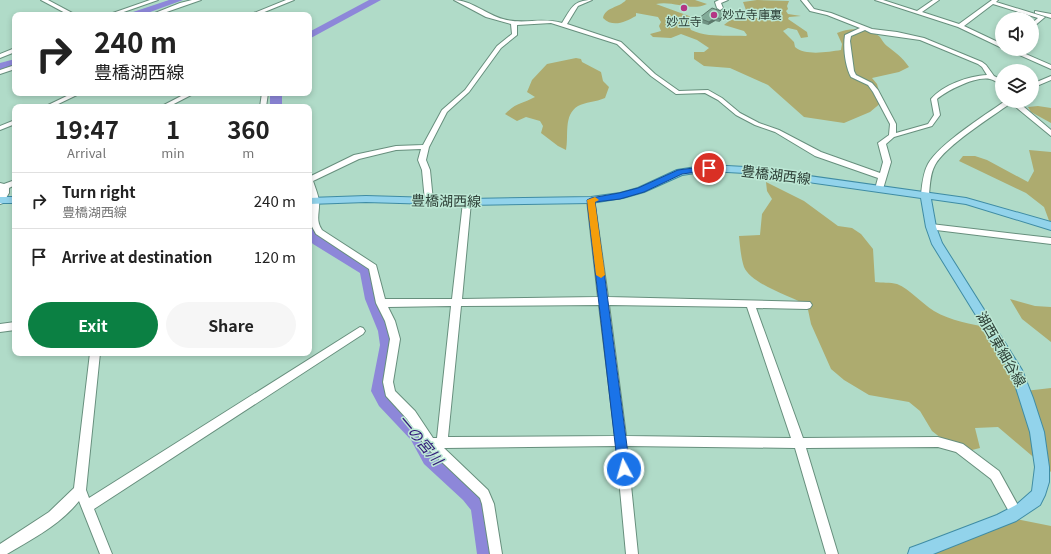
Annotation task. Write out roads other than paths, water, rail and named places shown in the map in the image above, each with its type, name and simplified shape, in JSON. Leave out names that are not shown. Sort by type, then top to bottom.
[{"type":"main road","name":"豊橋湖西線","points":[[313,201],[366,199],[467,202],[591,200],[620,196],[641,190],[680,172],[709,168],[744,170],[966,201],[1051,226]]},
{"type":"main road","name":"湖西東細谷線","points":[[919,553],[1016,513],[1033,502],[1039,494],[1044,480],[1045,466],[1040,434],[1026,391],[1016,370],[937,244],[931,227],[925,195]]},
{"type":"main road","points":[[0,200],[12,200]]},
{"type":"street","points":[[44,0],[67,12]]},
{"type":"street","points":[[119,12],[155,0]]},
{"type":"street","points":[[161,12],[198,0]]},
{"type":"street","points":[[260,12],[292,0]]},
{"type":"street","points":[[457,0],[505,22],[514,24],[532,21],[564,24],[583,32],[619,43],[653,75],[678,93],[706,91],[720,99],[738,114],[757,124],[782,133],[818,154],[883,177]]},
{"type":"street","points":[[564,24],[576,5],[589,0]]},
{"type":"street","points":[[720,8],[718,2],[725,0]]},
{"type":"street","points":[[804,0],[812,10],[829,14],[863,29],[897,34],[933,43],[980,63],[984,66],[991,77]]},
{"type":"street","points":[[879,0],[960,26],[995,43]]},
{"type":"street","points":[[917,13],[936,0]]},
{"type":"street","points":[[1002,0],[1051,16]]},
{"type":"street","points":[[960,26],[993,1],[1027,12]]},
{"type":"street","points":[[429,201],[426,170],[422,160],[425,147],[444,111],[467,91],[499,47],[515,34],[514,24]]},
{"type":"street","points":[[863,29],[848,35],[847,42],[851,71],[853,76],[870,84],[876,91],[893,124],[892,136]]},
{"type":"street","points":[[0,56],[12,51]]},
{"type":"street","points":[[1025,56],[1051,67]]},
{"type":"street","points":[[0,72],[12,68]]},
{"type":"street","points":[[879,189],[887,162],[882,143],[892,136],[930,125],[937,114],[934,99],[940,92],[981,78],[991,77],[995,79]]},
{"type":"street","points":[[1039,83],[1051,78]]},
{"type":"street","points":[[54,104],[71,96]]},
{"type":"street","points":[[169,104],[186,96]]},
{"type":"street","points":[[925,195],[926,180],[932,164],[949,147],[1000,108]]},
{"type":"street","points":[[1021,108],[1051,134]]},
{"type":"street","points":[[0,128],[12,123]]},
{"type":"street","points":[[312,179],[357,157],[396,148],[425,147]]},
{"type":"street","points":[[0,200],[5,193],[2,186],[12,183]]},
{"type":"street","points":[[591,200],[621,440],[632,554]]},
{"type":"street","points":[[313,201],[313,224],[326,238],[373,267],[381,303],[390,321],[395,339],[388,388],[484,494],[488,504],[496,554]]},
{"type":"street","points":[[436,442],[458,302],[467,202]]},
{"type":"street","points":[[931,227],[1051,241]]},
{"type":"street","points":[[381,303],[604,301],[807,305]]},
{"type":"street","points":[[750,304],[798,443],[832,554]]},
{"type":"street","points":[[0,328],[12,326]]},
{"type":"street","points":[[87,506],[360,331]]},
{"type":"street","points":[[0,551],[55,516],[74,499],[80,490],[95,356]]},
{"type":"street","points":[[436,442],[621,440],[798,443],[938,442],[959,448],[995,475],[1016,513]]},
{"type":"street","points":[[80,490],[106,554]]},
{"type":"waterway","points":[[142,12],[178,0]]},
{"type":"waterway","name":"一の宮川","points":[[312,34],[376,0]]},
{"type":"waterway","points":[[0,67],[12,63]]},
{"type":"waterway","name":"一の宮川","points":[[276,96],[276,104]]},
{"type":"waterway","name":"一の宮川","points":[[312,234],[318,240],[367,270],[373,299],[387,331],[389,345],[380,391],[386,400],[418,433],[431,457],[471,492],[481,506],[488,554]]},
{"type":"place","name":"妙立寺","points":[[684,8]]},
{"type":"place","name":"妙立寺庫裏","points":[[714,15]]}]
